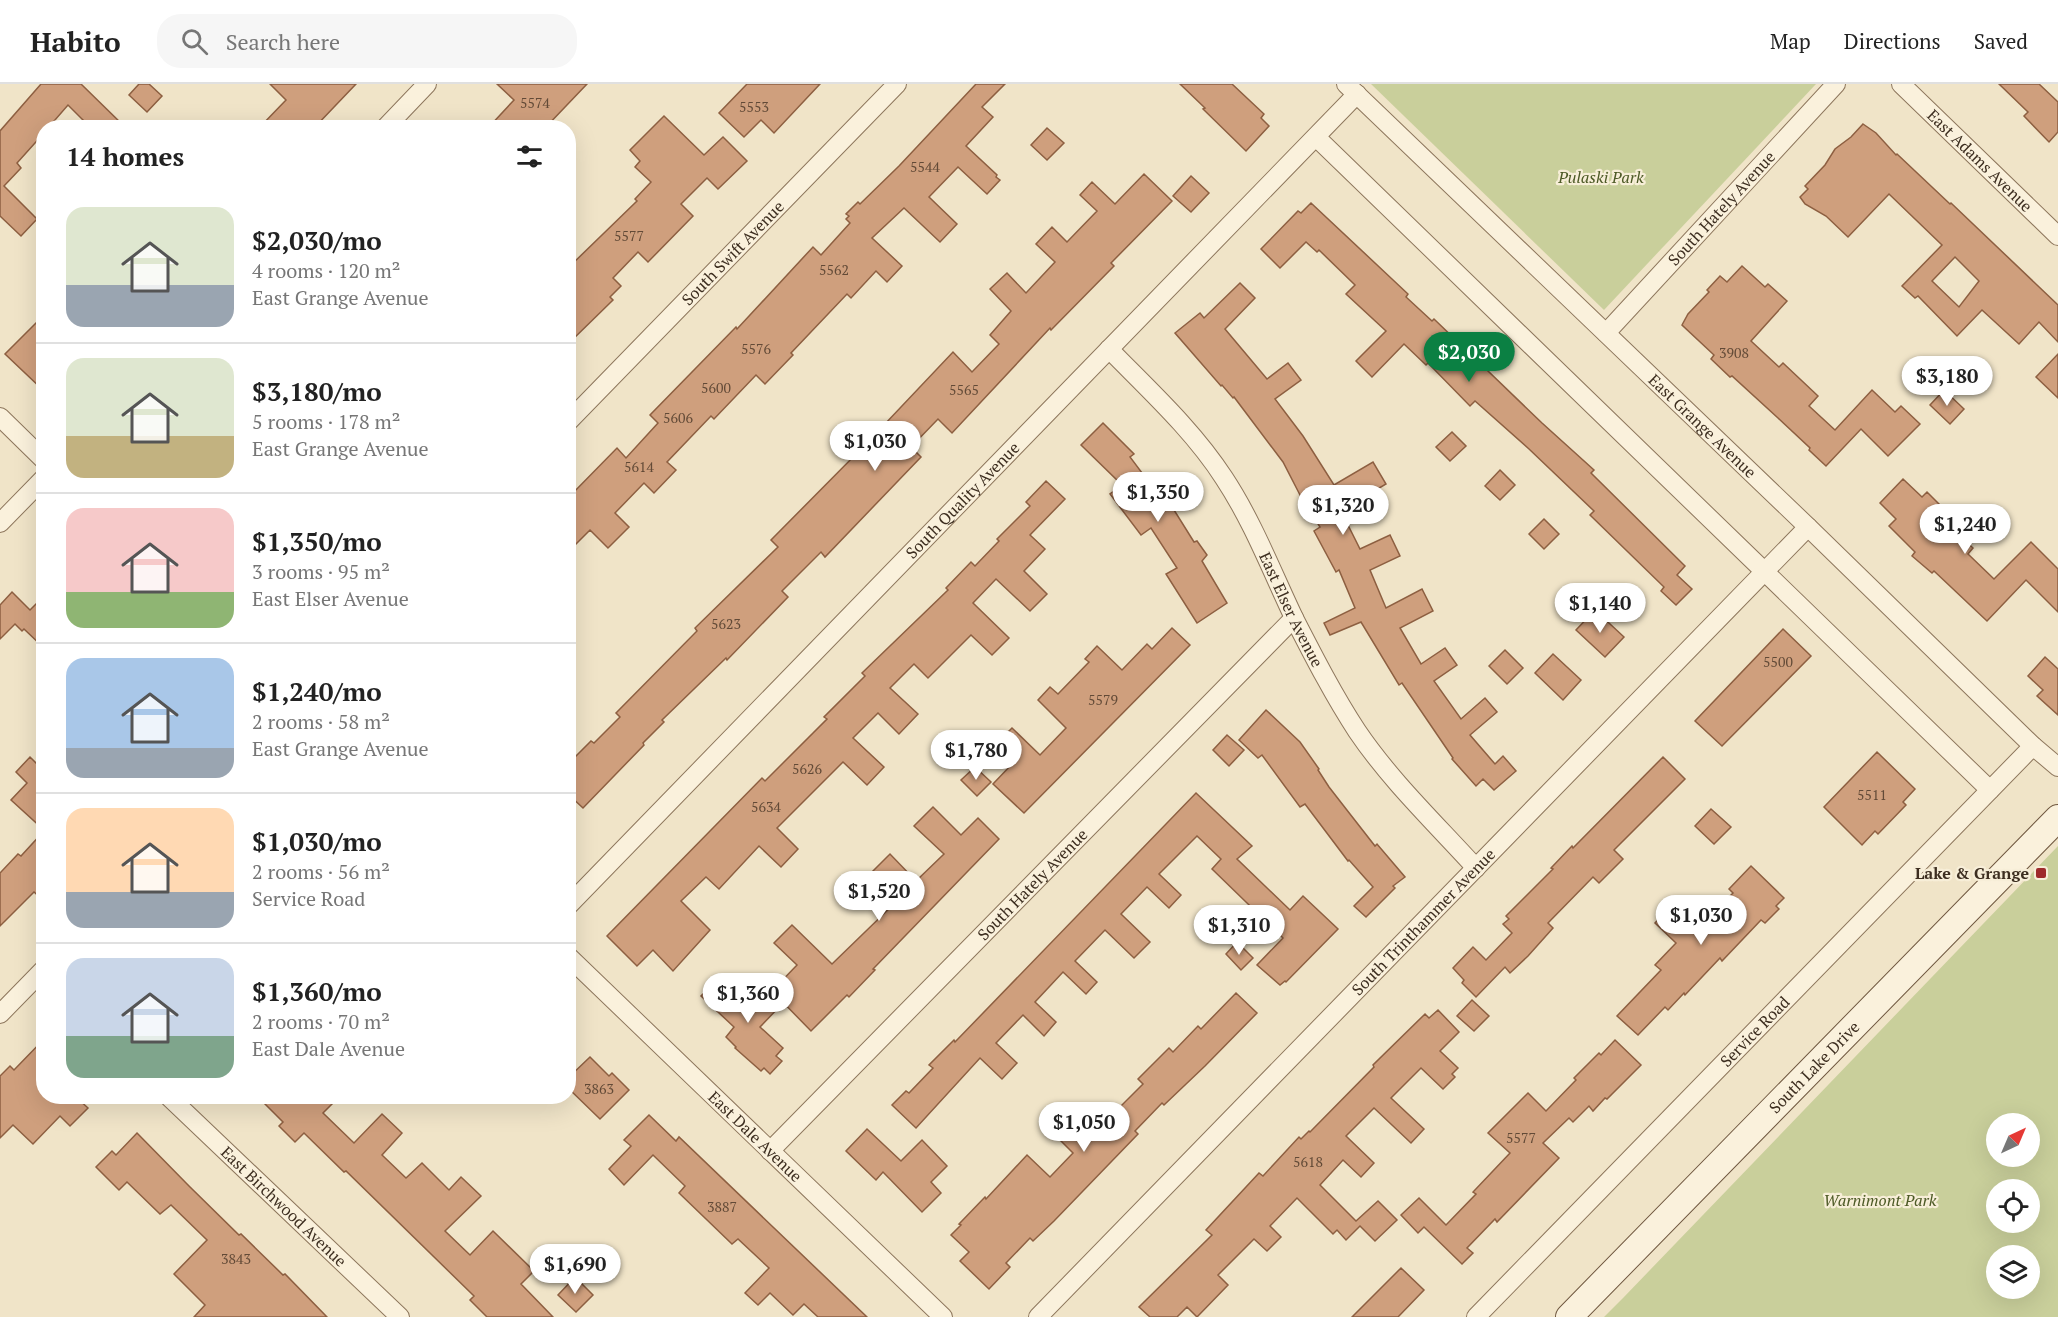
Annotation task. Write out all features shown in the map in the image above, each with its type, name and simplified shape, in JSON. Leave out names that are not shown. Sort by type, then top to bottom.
[{"type":"main road","name":"South Lake Drive","points":[[1569,1317],[2058,818]]},
{"type":"street","points":[[393,120],[427,84]]},
{"type":"street","name":"South Swift Avenue","points":[[576,414],[897,84]]},
{"type":"street","name":"South Hately Avenue","points":[[1606,333],[1836,84]]},
{"type":"street","name":"East Adams Avenue","points":[[1900,84],[2058,236]]},
{"type":"street","name":"East Grange Avenue","points":[[1352,89],[2033,746],[2058,767]]},
{"type":"street","name":"South Quality Avenue","points":[[576,898],[1316,137],[1352,89]]},
{"type":"street","points":[[1316,137],[1990,790]]},
{"type":"street","name":"East Elser Avenue","points":[[1109,349],[1162,403],[1223,476],[1245,513],[1294,618],[1332,690],[1358,732],[1408,794],[1476,868]]},
{"type":"street","points":[[0,417],[36,452]]},
{"type":"street","points":[[0,523],[36,486]]},
{"type":"street","name":"South Trinthammer Avenue","points":[[1038,1317],[1808,527]]},
{"type":"street","name":"South Hately Avenue","points":[[770,1150],[1294,618]]},
{"type":"street","name":"Service Road","points":[[1476,1317],[2033,746]]},
{"type":"street","name":"East Dale Avenue","points":[[576,964],[943,1317]]},
{"type":"street","points":[[0,1014],[36,979]]},
{"type":"street","name":"East Birchwood Avenue","points":[[176,1104],[400,1317]]},
{"type":"green space","name":"Pulaski Park","points":[[1371,84],[1816,84],[1604,310]]},
{"type":"green space","name":"Warnimont Park","points":[[2058,846],[2058,1317],[1604,1317],[1624,1297]]},
{"type":"building","points":[[41,84],[81,84],[118,120],[83,120],[68,105],[55,120],[36,120],[36,142],[17,163],[21,168],[4,186],[36,218],[21,236],[0,216],[0,131]]},
{"type":"building","points":[[139,84],[149,84],[162,96],[147,112],[129,95]]},
{"type":"building","points":[[270,84],[356,84],[322,120],[267,120],[286,100]]},
{"type":"building","points":[[497,84],[587,84],[553,120],[495,120],[514,100]]},
{"type":"building","points":[[747,84],[820,84],[774,133],[761,120],[744,137],[719,113]]},
{"type":"building","points":[[976,84],[1005,84],[982,107],[993,117],[966,146],[1000,180],[987,194],[958,167],[929,197],[957,224],[940,242],[904,208],[872,238],[902,266],[887,282],[876,271],[851,298],[847,294],[765,384],[756,375],[714,419],[711,416],[667,462],[676,470],[654,493],[644,483],[615,513],[629,527],[608,548],[590,530],[576,544],[576,490],[617,448],[626,458],[658,423],[650,415],[736,327],[737,329],[813,247],[821,255],[850,223],[846,219],[849,216],[846,214],[858,202],[860,204]]},
{"type":"building","points":[[1180,84],[1232,84],[1264,114],[1261,118],[1269,126],[1246,151]]},
{"type":"building","points":[[1999,84],[2039,84],[2058,102],[2058,132],[2049,142],[2024,116],[2028,112]]},
{"type":"building","points":[[664,116],[704,155],[723,137],[747,161],[718,189],[707,178],[681,204],[693,216],[648,262],[638,252],[613,278],[621,286],[610,297],[613,300],[576,336],[576,260],[637,201],[635,199],[651,182],[635,167],[640,161],[630,150]]},
{"type":"building","points":[[1863,124],[1876,133],[1896,155],[1951,203],[2058,305],[2058,342],[2039,322],[2019,344],[1982,310],[1957,336],[1918,296],[1915,298],[1902,286],[1942,245],[1889,194],[1848,237],[1826,216],[1805,204],[1800,197],[1808,189],[1805,186],[1825,165],[1835,149]],"holes":[[[1955,257],[1979,281],[1959,307],[1932,281]]]},
{"type":"building","points":[[1047,128],[1064,143],[1047,160],[1031,145]]},
{"type":"building","points":[[1144,174],[1172,201],[1111,263],[1114,266],[1051,330],[1050,328],[952,433],[938,419],[911,447],[921,457],[825,557],[821,552],[782,591],[788,597],[727,660],[726,658],[662,720],[664,722],[643,743],[644,745],[583,808],[576,801],[576,756],[591,741],[594,743],[620,717],[616,713],[697,631],[695,628],[778,547],[771,540],[953,352],[972,372],[999,344],[990,335],[1011,311],[990,289],[1007,273],[1026,293],[1055,262],[1036,244],[1052,227],[1067,242],[1097,211],[1080,195],[1092,182],[1115,204]]},
{"type":"building","points":[[1191,176],[1209,193],[1191,212],[1173,196]]},
{"type":"building","points":[[1311,203],[1408,294],[1406,297],[1432,321],[1434,319],[1594,470],[1591,473],[1685,566],[1677,575],[1692,589],[1676,605],[1661,591],[1664,587],[1590,515],[1594,511],[1475,401],[1470,406],[1428,363],[1426,365],[1404,344],[1372,377],[1356,361],[1386,331],[1346,294],[1355,285],[1319,250],[1317,252],[1306,242],[1280,268],[1261,249],[1298,211],[1301,213]]},
{"type":"building","points":[[1742,266],[1765,287],[1768,284],[1787,301],[1751,341],[1779,367],[1783,363],[1818,396],[1809,406],[1835,430],[1872,390],[1895,412],[1901,406],[1920,424],[1888,456],[1861,429],[1826,466],[1778,418],[1711,359],[1714,355],[1682,325],[1688,314],[1709,292],[1707,290],[1720,276],[1727,282]]},
{"type":"building","points":[[1240,283],[1255,298],[1225,329],[1267,379],[1288,363],[1301,380],[1275,399],[1303,436],[1334,485],[1373,462],[1386,484],[1341,511],[1360,549],[1390,535],[1400,556],[1370,570],[1386,608],[1422,589],[1433,611],[1400,628],[1421,664],[1445,648],[1457,665],[1434,681],[1461,719],[1485,698],[1497,712],[1470,735],[1495,764],[1503,756],[1516,771],[1494,790],[1483,779],[1476,786],[1452,759],[1402,683],[1399,685],[1361,622],[1330,635],[1324,623],[1355,608],[1339,570],[1336,572],[1314,531],[1320,527],[1283,462],[1234,397],[1221,386],[1175,333],[1200,313],[1204,318]]},
{"type":"building","points":[[36,323],[36,383],[5,354]]},
{"type":"building","points":[[2058,354],[2058,398],[2036,377]]},
{"type":"building","points":[[1944,390],[1964,409],[1950,424],[1930,405]]},
{"type":"building","points":[[1103,423],[1134,454],[1130,457],[1157,493],[1161,490],[1176,509],[1174,510],[1194,542],[1197,541],[1207,555],[1202,561],[1227,603],[1197,623],[1166,574],[1177,568],[1151,528],[1141,535],[1110,494],[1122,485],[1081,445]]},
{"type":"building","points":[[1452,432],[1466,446],[1450,461],[1436,447]]},
{"type":"building","points":[[1500,470],[1515,485],[1500,500],[1485,486]]},
{"type":"building","points":[[1903,479],[1922,497],[1927,492],[1942,507],[1936,513],[1973,548],[1968,554],[1994,579],[2031,542],[2058,569],[2058,612],[2026,580],[1987,621],[1934,571],[1932,573],[1912,556],[1915,552],[1889,526],[1896,519],[1880,503]]},
{"type":"building","points":[[1046,481],[1065,499],[1030,535],[1045,549],[1024,571],[1047,594],[1030,611],[996,579],[973,603],[1009,638],[992,655],[971,635],[928,678],[914,664],[890,688],[918,714],[899,734],[878,713],[853,738],[884,767],[867,785],[843,762],[777,828],[798,849],[781,867],[759,846],[719,889],[706,877],[681,901],[710,930],[673,971],[653,950],[637,966],[607,936],[762,778],[765,781],[827,719],[824,717],[865,676],[862,673],[948,590],[946,588],[971,562],[975,566],[999,541],[997,539],[1030,506],[1026,502]]},
{"type":"building","points":[[1544,519],[1559,534],[1544,549],[1529,534]]},
{"type":"building","points":[[12,592],[30,610],[36,604],[36,640],[15,624],[0,639],[0,605]]},
{"type":"building","points":[[1595,610],[1624,637],[1605,657],[1576,630]]},
{"type":"building","points":[[1172,628],[1190,645],[1024,813],[993,784],[1012,764],[994,746],[1012,728],[1040,755],[1066,728],[1038,700],[1050,687],[1058,694],[1089,662],[1085,659],[1097,646],[1122,670],[1147,644],[1152,649]]},
{"type":"building","points":[[1783,629],[1811,656],[1722,746],[1695,721]]},
{"type":"building","points":[[1505,650],[1523,668],[1507,684],[1489,666]]},
{"type":"building","points":[[1553,654],[1581,680],[1563,700],[1535,673]]},
{"type":"building","points":[[2045,657],[2058,669],[2058,715],[2037,696],[2043,690],[2028,676]]},
{"type":"building","points":[[1266,710],[1300,742],[1329,787],[1350,814],[1375,846],[1377,844],[1405,877],[1393,886],[1395,888],[1366,917],[1354,906],[1373,887],[1348,861],[1305,804],[1300,807],[1262,755],[1258,758],[1239,740]]},
{"type":"building","points":[[1227,735],[1244,750],[1229,766],[1213,750]]},
{"type":"building","points":[[1877,752],[1915,789],[1903,802],[1906,805],[1878,834],[1875,831],[1862,845],[1824,807]]},
{"type":"building","points":[[30,757],[36,763],[36,823],[11,800],[27,783],[16,772]]},
{"type":"building","points":[[1663,757],[1685,779],[1614,850],[1623,859],[1599,883],[1593,877],[1548,923],[1553,928],[1528,956],[1510,973],[1505,967],[1476,997],[1462,983],[1464,980],[1453,968],[1473,947],[1486,960],[1512,933],[1503,924],[1509,919],[1506,916],[1553,869],[1551,868],[1572,846],[1573,848]]},
{"type":"building","points":[[975,767],[991,782],[977,796],[961,780]]},
{"type":"building","points":[[1196,793],[1252,846],[1237,859],[1290,910],[1303,896],[1338,929],[1286,982],[1280,985],[1257,965],[1283,938],[1212,869],[1221,859],[1197,836],[1159,874],[1181,895],[1169,908],[1147,887],[1121,914],[1150,942],[1134,958],[1105,930],[1075,961],[1097,982],[1086,994],[1063,972],[1035,1002],[1056,1022],[1044,1036],[1023,1015],[996,1043],[1017,1063],[1002,1079],[980,1058],[916,1128],[892,1105],[906,1091],[909,1093],[933,1068],[929,1065],[954,1040],[955,1042]]},
{"type":"building","points":[[933,807],[961,835],[978,818],[999,839],[873,969],[875,970],[849,997],[847,995],[811,1031],[772,991],[797,965],[774,943],[792,925],[832,964],[898,900],[871,873],[890,854],[916,881],[944,854],[914,826]]},
{"type":"building","points":[[1711,809],[1731,827],[1714,844],[1695,826]]},
{"type":"building","points":[[36,840],[36,894],[34,892],[0,926],[0,873],[18,854],[21,856]]},
{"type":"building","points":[[1751,866],[1784,898],[1776,906],[1779,909],[1765,923],[1761,920],[1722,961],[1720,958],[1685,995],[1684,993],[1668,1010],[1665,1007],[1638,1035],[1617,1016],[1661,970],[1655,965],[1676,943],[1655,923],[1671,906],[1696,930],[1733,893],[1729,889]]},
{"type":"building","points":[[1237,942],[1253,958],[1241,970],[1226,954]]},
{"type":"building","points":[[719,978],[749,1007],[766,989],[782,1004],[760,1027],[783,1048],[776,1056],[782,1061],[770,1074],[764,1068],[761,1071],[735,1048],[726,1037],[734,1027],[701,996]]},
{"type":"building","points":[[1236,993],[1257,1013],[1164,1105],[1162,1103],[1135,1131],[1138,1134],[1054,1221],[1033,1241],[1030,1238],[1006,1263],[1010,1267],[989,1289],[960,1261],[969,1252],[951,1235],[961,1225],[959,1224],[1027,1155],[1050,1177],[1073,1153],[1052,1132],[1066,1117],[1084,1133],[1110,1106],[1115,1112],[1143,1084],[1138,1079],[1169,1048],[1173,1052],[1198,1026],[1201,1029]]},
{"type":"building","points":[[1472,1000],[1489,1016],[1474,1031],[1457,1016]]},
{"type":"building","points":[[1438,1010],[1459,1032],[1440,1051],[1458,1068],[1452,1074],[1455,1077],[1443,1089],[1421,1068],[1391,1098],[1424,1129],[1411,1143],[1374,1108],[1346,1136],[1374,1163],[1361,1177],[1343,1160],[1320,1185],[1356,1221],[1378,1201],[1397,1220],[1375,1241],[1360,1226],[1346,1240],[1337,1230],[1333,1234],[1297,1198],[1270,1226],[1281,1237],[1267,1251],[1254,1239],[1218,1275],[1228,1285],[1197,1317],[1187,1307],[1177,1317],[1150,1317],[1139,1307],[1212,1235],[1206,1230],[1259,1173],[1263,1176],[1299,1137],[1301,1139],[1310,1132],[1425,1014],[1429,1018]]},
{"type":"building","points":[[1615,1040],[1641,1065],[1593,1111],[1589,1106],[1573,1122],[1569,1118],[1543,1143],[1559,1158],[1497,1222],[1495,1219],[1467,1248],[1473,1253],[1462,1264],[1424,1227],[1418,1233],[1401,1215],[1419,1198],[1446,1225],[1476,1194],[1473,1192],[1510,1153],[1488,1133],[1528,1093],[1546,1111],[1576,1080],[1574,1078]]},
{"type":"building","points":[[36,1047],[36,1104],[84,1104],[88,1108],[70,1126],[60,1116],[33,1144],[13,1125],[0,1138],[0,1076],[10,1066],[14,1070]]},
{"type":"building","points":[[590,1057],[609,1076],[612,1073],[629,1090],[600,1119],[576,1096],[576,1070]]},
{"type":"building","points":[[265,1104],[332,1104],[323,1113],[354,1143],[382,1114],[402,1133],[382,1155],[406,1178],[422,1163],[449,1190],[461,1177],[481,1196],[445,1231],[470,1255],[493,1231],[534,1271],[521,1284],[553,1317],[487,1317],[470,1300],[474,1296],[346,1171],[344,1172],[304,1133],[295,1142],[279,1126],[283,1122]]},
{"type":"building","points":[[649,1115],[676,1141],[679,1137],[867,1317],[818,1317],[804,1304],[793,1315],[770,1293],[758,1305],[745,1293],[769,1268],[738,1239],[732,1244],[679,1193],[685,1186],[653,1155],[624,1185],[609,1169],[631,1146],[624,1140]]},
{"type":"building","points":[[867,1129],[901,1161],[922,1140],[947,1166],[931,1182],[941,1193],[922,1212],[883,1172],[876,1180],[846,1151]]},
{"type":"building","points":[[137,1133],[239,1235],[241,1234],[283,1275],[285,1274],[327,1317],[194,1317],[205,1305],[174,1274],[207,1240],[171,1205],[160,1214],[127,1182],[119,1190],[96,1167],[112,1151],[116,1155]]},
{"type":"building","points":[[1401,1268],[1424,1290],[1398,1317],[1352,1317]]},
{"type":"building","points":[[575,1277],[593,1295],[576,1312],[558,1295]]},
{"type":"place","name":"Lake & Grange","points":[[2041,873]]}]
